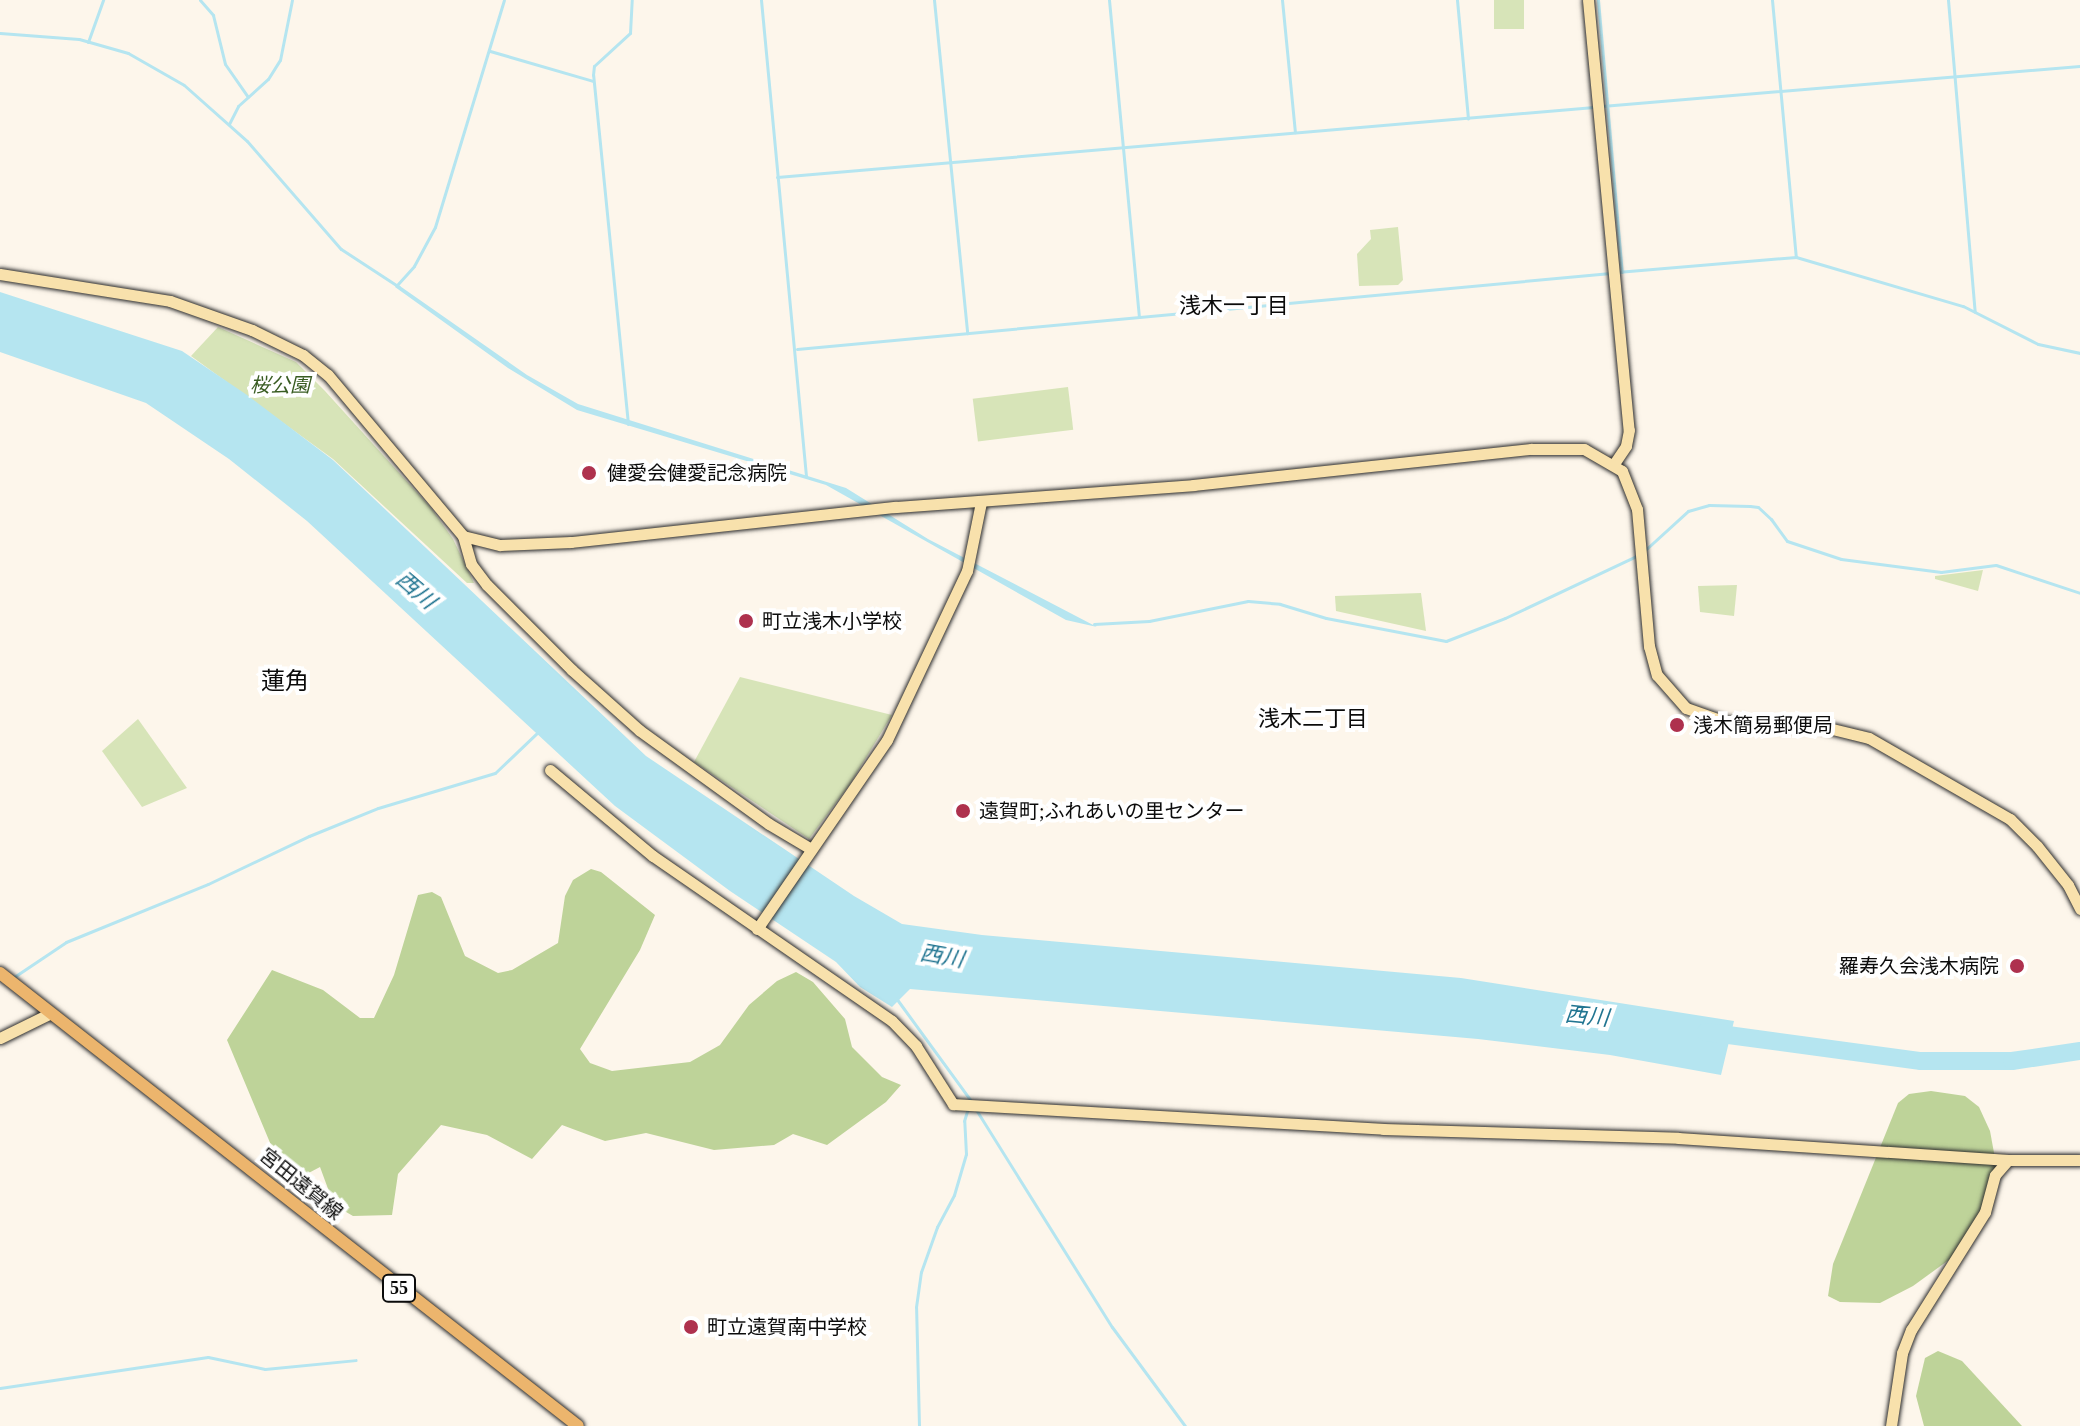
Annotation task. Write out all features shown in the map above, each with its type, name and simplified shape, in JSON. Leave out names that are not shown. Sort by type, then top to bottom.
[{"type":"main road","name":"宮田遠賀線","points":[[1,974],[578,1426]]},
{"type":"street","points":[[1588,0],[1629,430],[1626,446],[1614,464]]},
{"type":"street","points":[[0,274],[170,301],[283,343],[328,375],[463,536],[471,564],[487,585],[572,670],[639,730],[769,824],[811,849]]},
{"type":"street","points":[[463,536],[500,545],[571,542],[981,502],[1193,485],[1531,449],[1584,449],[1622,471],[1637,509],[1649,646],[1657,675],[1686,708],[1726,722],[1820,726],[1869,738],[2010,819],[2037,846],[2068,885],[2080,909]]},
{"type":"street","points":[[757,929],[887,740],[967,571],[981,502]]},
{"type":"street","points":[[550,770],[653,856],[892,1021],[916,1046],[953,1104],[1383,1129],[1678,1138],[2008,1160],[2080,1160]]},
{"type":"street","points":[[0,1038],[49,1014]]},
{"type":"street","points":[[1891,1426],[1902,1353],[1911,1330],[1985,1212],[1995,1175],[2008,1160]]},
{"type":"green space","points":[[1494,0],[1524,0],[1524,29],[1494,29]]},
{"type":"green space","points":[[1398,227],[1403,280],[1398,285],[1359,286],[1357,254],[1371,239],[1370,230]]},
{"type":"green space","name":"桜公園","points":[[218,327],[296,362],[325,391],[431,508],[453,539],[474,583],[467,583],[333,459],[191,356]]},
{"type":"green space","points":[[1068,387],[1073,430],[978,441],[973,399]]},
{"type":"green space","points":[[1983,570],[1978,591],[1935,579],[1935,576]]},
{"type":"green space","points":[[1737,585],[1734,616],[1700,612],[1698,586]]},
{"type":"green space","points":[[1421,593],[1426,631],[1336,611],[1335,596]]},
{"type":"green space","points":[[740,677],[892,715],[850,784],[809,839],[694,762]]},
{"type":"green space","points":[[138,719],[187,788],[142,807],[102,751]]},
{"type":"green space","points":[[591,869],[601,872],[655,915],[640,950],[580,1049],[590,1063],[612,1071],[690,1062],[720,1045],[749,1005],[777,981],[796,972],[813,982],[845,1019],[852,1047],[882,1077],[901,1085],[886,1102],[827,1145],[793,1134],[774,1145],[714,1150],[646,1133],[605,1141],[562,1125],[532,1159],[487,1135],[441,1125],[398,1174],[392,1215],[353,1216],[334,1205],[320,1167],[301,1177],[276,1157],[227,1040],[272,970],[323,990],[360,1018],[374,1018],[394,975],[418,895],[432,892],[441,897],[465,956],[498,973],[512,970],[558,943],[565,896],[573,880]]},
{"type":"green space","points":[[1931,1091],[1965,1096],[1979,1107],[1990,1131],[1999,1180],[1992,1210],[1957,1254],[1913,1286],[1880,1303],[1840,1302],[1828,1296],[1833,1264],[1898,1103],[1909,1094]]},
{"type":"green space","points":[[1938,1351],[1962,1361],[2022,1426],[1924,1426],[1916,1396],[1925,1358]]},
{"type":"water","points":[[397,284],[527,375],[578,404],[846,488],[928,539],[1097,627],[1066,620],[826,485],[577,410],[508,368],[395,287]]},
{"type":"water","points":[[0,292],[182,351],[247,395],[333,460],[646,756],[854,896],[902,924],[982,935],[1461,978],[1734,1021],[1721,1075],[1610,1055],[1478,1039],[910,989],[892,1007],[860,987],[836,962],[730,891],[615,806],[307,521],[229,459],[146,403],[0,352]]},
{"type":"waterway","points":[[88,42],[103,0]]},
{"type":"waterway","points":[[200,0],[213,15],[225,64],[248,97]]},
{"type":"waterway","points":[[229,124],[238,106],[268,79],[280,60],[292,0]]},
{"type":"waterway","points":[[397,285],[414,266],[435,227],[504,0]]},
{"type":"waterway","points":[[628,424],[593,75],[594,66],[630,33],[632,0]]},
{"type":"waterway","points":[[761,0],[806,476]]},
{"type":"waterway","points":[[934,0],[967,333]]},
{"type":"waterway","points":[[1109,0],[1139,317]]},
{"type":"waterway","points":[[1282,0],[1295,132]]},
{"type":"waterway","points":[[1457,0],[1468,118]]},
{"type":"waterway","points":[[1598,0],[1622,272]]},
{"type":"waterway","points":[[1772,0],[1796,257]]},
{"type":"waterway","points":[[1948,0],[1975,312]]},
{"type":"waterway","points":[[0,33],[79,39],[128,53],[184,85],[247,141],[341,249],[399,287]]},
{"type":"waterway","points":[[490,51],[593,81]]},
{"type":"waterway","points":[[1602,106],[2080,66]]},
{"type":"waterway","points":[[777,177],[1594,107]]},
{"type":"waterway","points":[[1617,272],[1796,257],[1963,306],[2038,344],[2080,353]]},
{"type":"waterway","points":[[797,349],[1610,273]]},
{"type":"waterway","points":[[1643,552],[1688,511],[1709,505],[1750,506],[1758,507],[1771,519],[1787,541],[1841,559],[1941,572],[1996,565],[2080,593]]},
{"type":"waterway","points":[[1094,624],[1149,621],[1248,601],[1280,604],[1326,618],[1446,641],[1505,618],[1636,556]]},
{"type":"waterway","points":[[11,979],[66,942],[208,884],[309,836],[378,808],[495,773],[536,734]]},
{"type":"waterway","points":[[896,998],[971,1101]]},
{"type":"waterway","name":"西川","points":[[1706,1032],[1921,1061],[2012,1061],[2080,1051]]},
{"type":"waterway","points":[[919,1426],[916,1307],[921,1272],[937,1227],[954,1195],[966,1154],[964,1121],[968,1108]]},
{"type":"waterway","points":[[975,1108],[1112,1327],[1185,1426]]},
{"type":"waterway","points":[[0,1388],[208,1357],[265,1369],[356,1360]]},
{"type":"place","name":"健愛会健愛記念病院","points":[[589,473]]},
{"type":"place","name":"町立浅木小学校","points":[[746,621]]},
{"type":"place","name":"浅木簡易郵便局","points":[[1677,725]]},
{"type":"place","name":"遠賀町;ふれあいの里センター","points":[[963,811]]},
{"type":"place","name":"羅寿久会浅木病院","points":[[2017,966]]},
{"type":"place","name":"町立遠賀南中学校","points":[[691,1327]]},
{"type":"district","name":"浅木一丁目","points":[[1234,306]]},
{"type":"district","name":"蓮角","points":[[285,682]]},
{"type":"district","name":"浅木二丁目","points":[[1313,719]]}]
